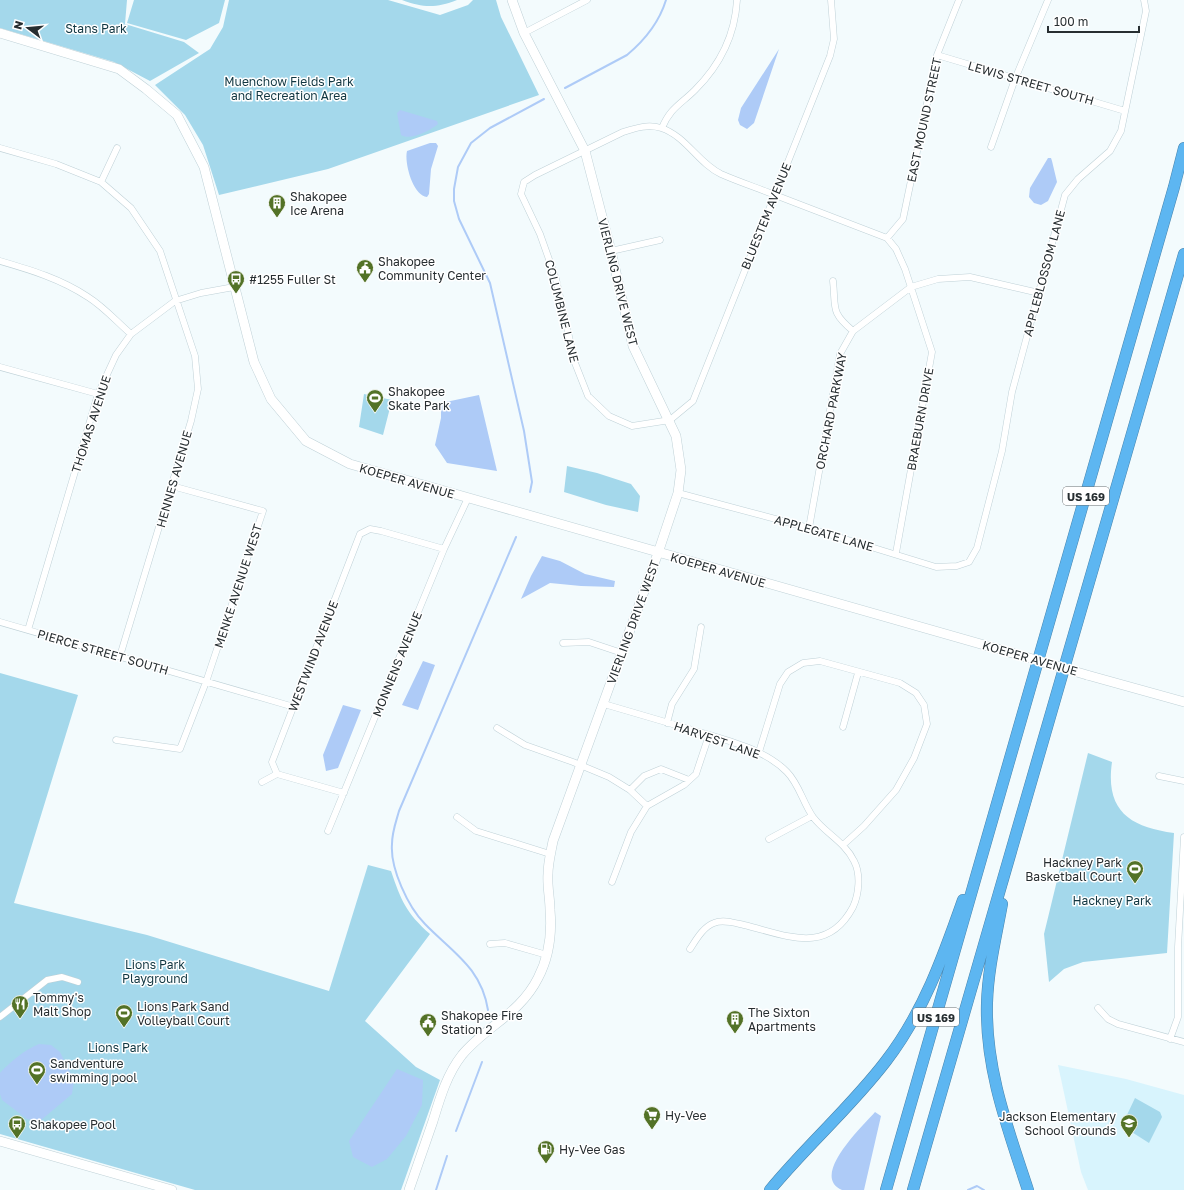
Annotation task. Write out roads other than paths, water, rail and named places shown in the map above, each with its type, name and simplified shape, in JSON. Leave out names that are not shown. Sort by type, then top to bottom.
[{"type":"highway","name":"US 169","points":[[886,1190],[1184,148]]},
{"type":"highway","name":"US 169","points":[[913,1190],[1184,254]]},
{"type":"highway","points":[[770,1190],[871,1080],[901,1040],[933,981],[972,874],[986,844]]},
{"type":"highway","points":[[1012,845],[991,963],[987,1002],[987,1021],[994,1080],[1028,1190]]},
{"type":"street","name":"VIERLING DRIVE WEST","points":[[409,1190],[452,1070],[473,1043],[510,1014],[524,1000],[538,978],[547,955],[550,922],[547,875],[550,854],[658,553],[678,494],[681,470],[676,436],[670,420],[633,346],[611,251],[585,151],[524,33],[512,0]]},
{"type":"street","points":[[524,33],[587,0]]},
{"type":"street","points":[[737,0],[731,32],[718,62],[694,91],[672,109],[662,128],[676,135],[710,168],[721,174],[886,238]]},
{"type":"street","name":"BLUESTEM AVENUE","points":[[670,420],[693,401],[830,56],[834,33],[831,0]]},
{"type":"street","name":"EAST MOUND STREET","points":[[886,238],[903,219],[937,56],[959,0]]},
{"type":"street","points":[[991,147],[1015,79],[1048,0]]},
{"type":"street","name":"APPLEBLOSSOM LANE","points":[[969,562],[977,548],[979,541],[1002,451],[1012,392],[1066,195],[1078,179],[1110,151],[1121,131],[1146,11],[1144,0]]},
{"type":"street","name":"KOEPER AVENUE","points":[[0,33],[119,69],[177,115],[204,167],[254,362],[271,399],[306,441],[350,464],[1184,702]]},
{"type":"street","name":"LEWIS STREET SOUTH","points":[[937,56],[1125,111]]},
{"type":"street","name":"COLUMBINE LANE","points":[[662,128],[651,126],[638,127],[623,132],[524,182],[521,194],[540,234],[556,279],[574,364],[588,396],[609,416],[632,426],[670,420]]},
{"type":"street","name":"HENNES AVENUE","points":[[0,148],[56,164],[101,182],[132,208],[160,251],[175,301],[195,356],[198,389],[191,422],[120,656]]},
{"type":"street","points":[[101,182],[117,148]]},
{"type":"street","name":"BRAEBURN DRIVE","points":[[886,238],[896,249],[911,287],[932,352],[896,553]]},
{"type":"street","points":[[611,251],[660,240]]},
{"type":"street","points":[[0,261],[29,269],[62,282],[90,298],[131,334]]},
{"type":"street","name":"ORCHARD PARKWAY","points":[[809,528],[840,354],[853,331],[911,287],[938,280],[970,276],[1039,293]]},
{"type":"street","points":[[833,281],[834,305],[839,319],[853,331]]},
{"type":"street","name":"THOMAS AVENUE","points":[[28,630],[98,394],[116,355],[131,334],[175,301],[234,287]]},
{"type":"street","points":[[0,367],[98,394]]},
{"type":"street","name":"MENKE AVENUE WEST","points":[[172,486],[263,511],[206,682]]},
{"type":"street","name":"APPLEGATE LANE","points":[[678,494],[809,528],[896,553],[936,567],[956,566],[969,562]]},
{"type":"street","name":"MONNENS AVENUE","points":[[328,831],[444,549],[468,498]]},
{"type":"street","name":"WESTWIND AVENUE","points":[[277,774],[272,762],[360,534],[370,529],[444,549]]},
{"type":"street","name":"PIERCE STREET SOUTH","points":[[0,622],[294,707]]},
{"type":"street","points":[[667,723],[672,704],[694,669],[701,627]]},
{"type":"street","points":[[563,643],[589,642],[622,652]]},
{"type":"street","points":[[758,752],[780,684],[788,672],[803,663],[820,661],[858,673],[900,683],[916,694],[924,706],[927,724],[914,758],[896,790],[864,826],[843,846]]},
{"type":"street","points":[[843,727],[858,673]]},
{"type":"street","points":[[116,740],[180,749],[206,682]]},
{"type":"street","name":"HARVEST LANE","points":[[604,704],[709,735],[758,752],[788,772],[812,816],[825,831],[843,846],[855,861],[859,878],[856,901],[845,922],[824,936],[804,940],[729,921],[714,923],[698,935],[690,950]]},
{"type":"street","points":[[497,728],[526,745],[582,765],[609,777],[630,790],[647,806]]},
{"type":"street","points":[[612,882],[631,832],[647,806],[696,774],[709,735]]},
{"type":"street","points":[[630,790],[644,776],[661,769],[689,780]]},
{"type":"street","points":[[262,782],[277,774],[344,793]]},
{"type":"street","points":[[1159,776],[1184,781]]},
{"type":"street","points":[[769,839],[812,816]]},
{"type":"street","points":[[457,817],[476,831],[550,854]]},
{"type":"street","points":[[1170,1039],[1178,1017],[1184,837]]},
{"type":"street","points":[[490,944],[505,943],[547,955]]},
{"type":"street","points":[[0,1017],[47,980],[62,977],[78,982]]},
{"type":"street","points":[[1098,1008],[1108,1019],[1118,1024],[1184,1042]]},
{"type":"street","points":[[0,1141],[150,1187],[172,1190]]},
{"type":"waterway","points":[[565,88],[627,55],[651,30],[666,0]]},
{"type":"waterway","points":[[530,492],[532,482],[524,431],[490,283],[459,219],[454,201],[454,189],[458,167],[471,143],[490,128],[544,99]]},
{"type":"waterway","points":[[488,1010],[479,982],[472,971],[464,961],[425,924],[412,908],[401,887],[397,875],[392,854],[392,840],[399,811],[516,537]]},
{"type":"waterway","points":[[456,1131],[482,1062]]},
{"type":"waterway","points":[[436,1190],[447,1156]]},
{"type":"waterway","points":[[968,1190],[977,1186],[984,1190]]},
{"type":"place","name":"Shakopee Ice Arena","points":[[277,218]]},
{"type":"place","name":"Shakopee Community Center","points":[[365,283]]},
{"type":"place","name":"#1255 Fuller St","points":[[236,294]]},
{"type":"place","name":"Shakopee Skate Park","points":[[375,413]]},
{"type":"place","name":"Hackney Park Basketball Court","points":[[1135,884]]},
{"type":"place","name":"Tommy's Malt Shop","points":[[20,1019]]},
{"type":"place","name":"Lions Park Sand Volleyball Court","points":[[124,1028]]},
{"type":"place","name":"The Sixton Apartments","points":[[735,1034]]},
{"type":"place","name":"Shakopee Fire Station 2","points":[[428,1037]]},
{"type":"place","name":"Sandventure swimming pool","points":[[37,1085]]},
{"type":"place","name":"Hy-Vee","points":[[652,1130]]},
{"type":"place","name":"Jackson Elementary School Grounds","points":[[1129,1138]]},
{"type":"place","name":"Shakopee Pool","points":[[17,1139]]},
{"type":"place","name":"Hy-Vee Gas","points":[[546,1164]]},
{"type":"park label","name":"Stans Park","points":[[96,28]]},
{"type":"park label","name":"Muenchow Fields Park and Recreation Area","points":[[289,88]]},
{"type":"park label","name":"Hackney Park","points":[[1112,900]]},
{"type":"park label","name":"Lions Park Playground","points":[[155,971]]},
{"type":"park label","name":"Lions Park","points":[[118,1047]]}]
